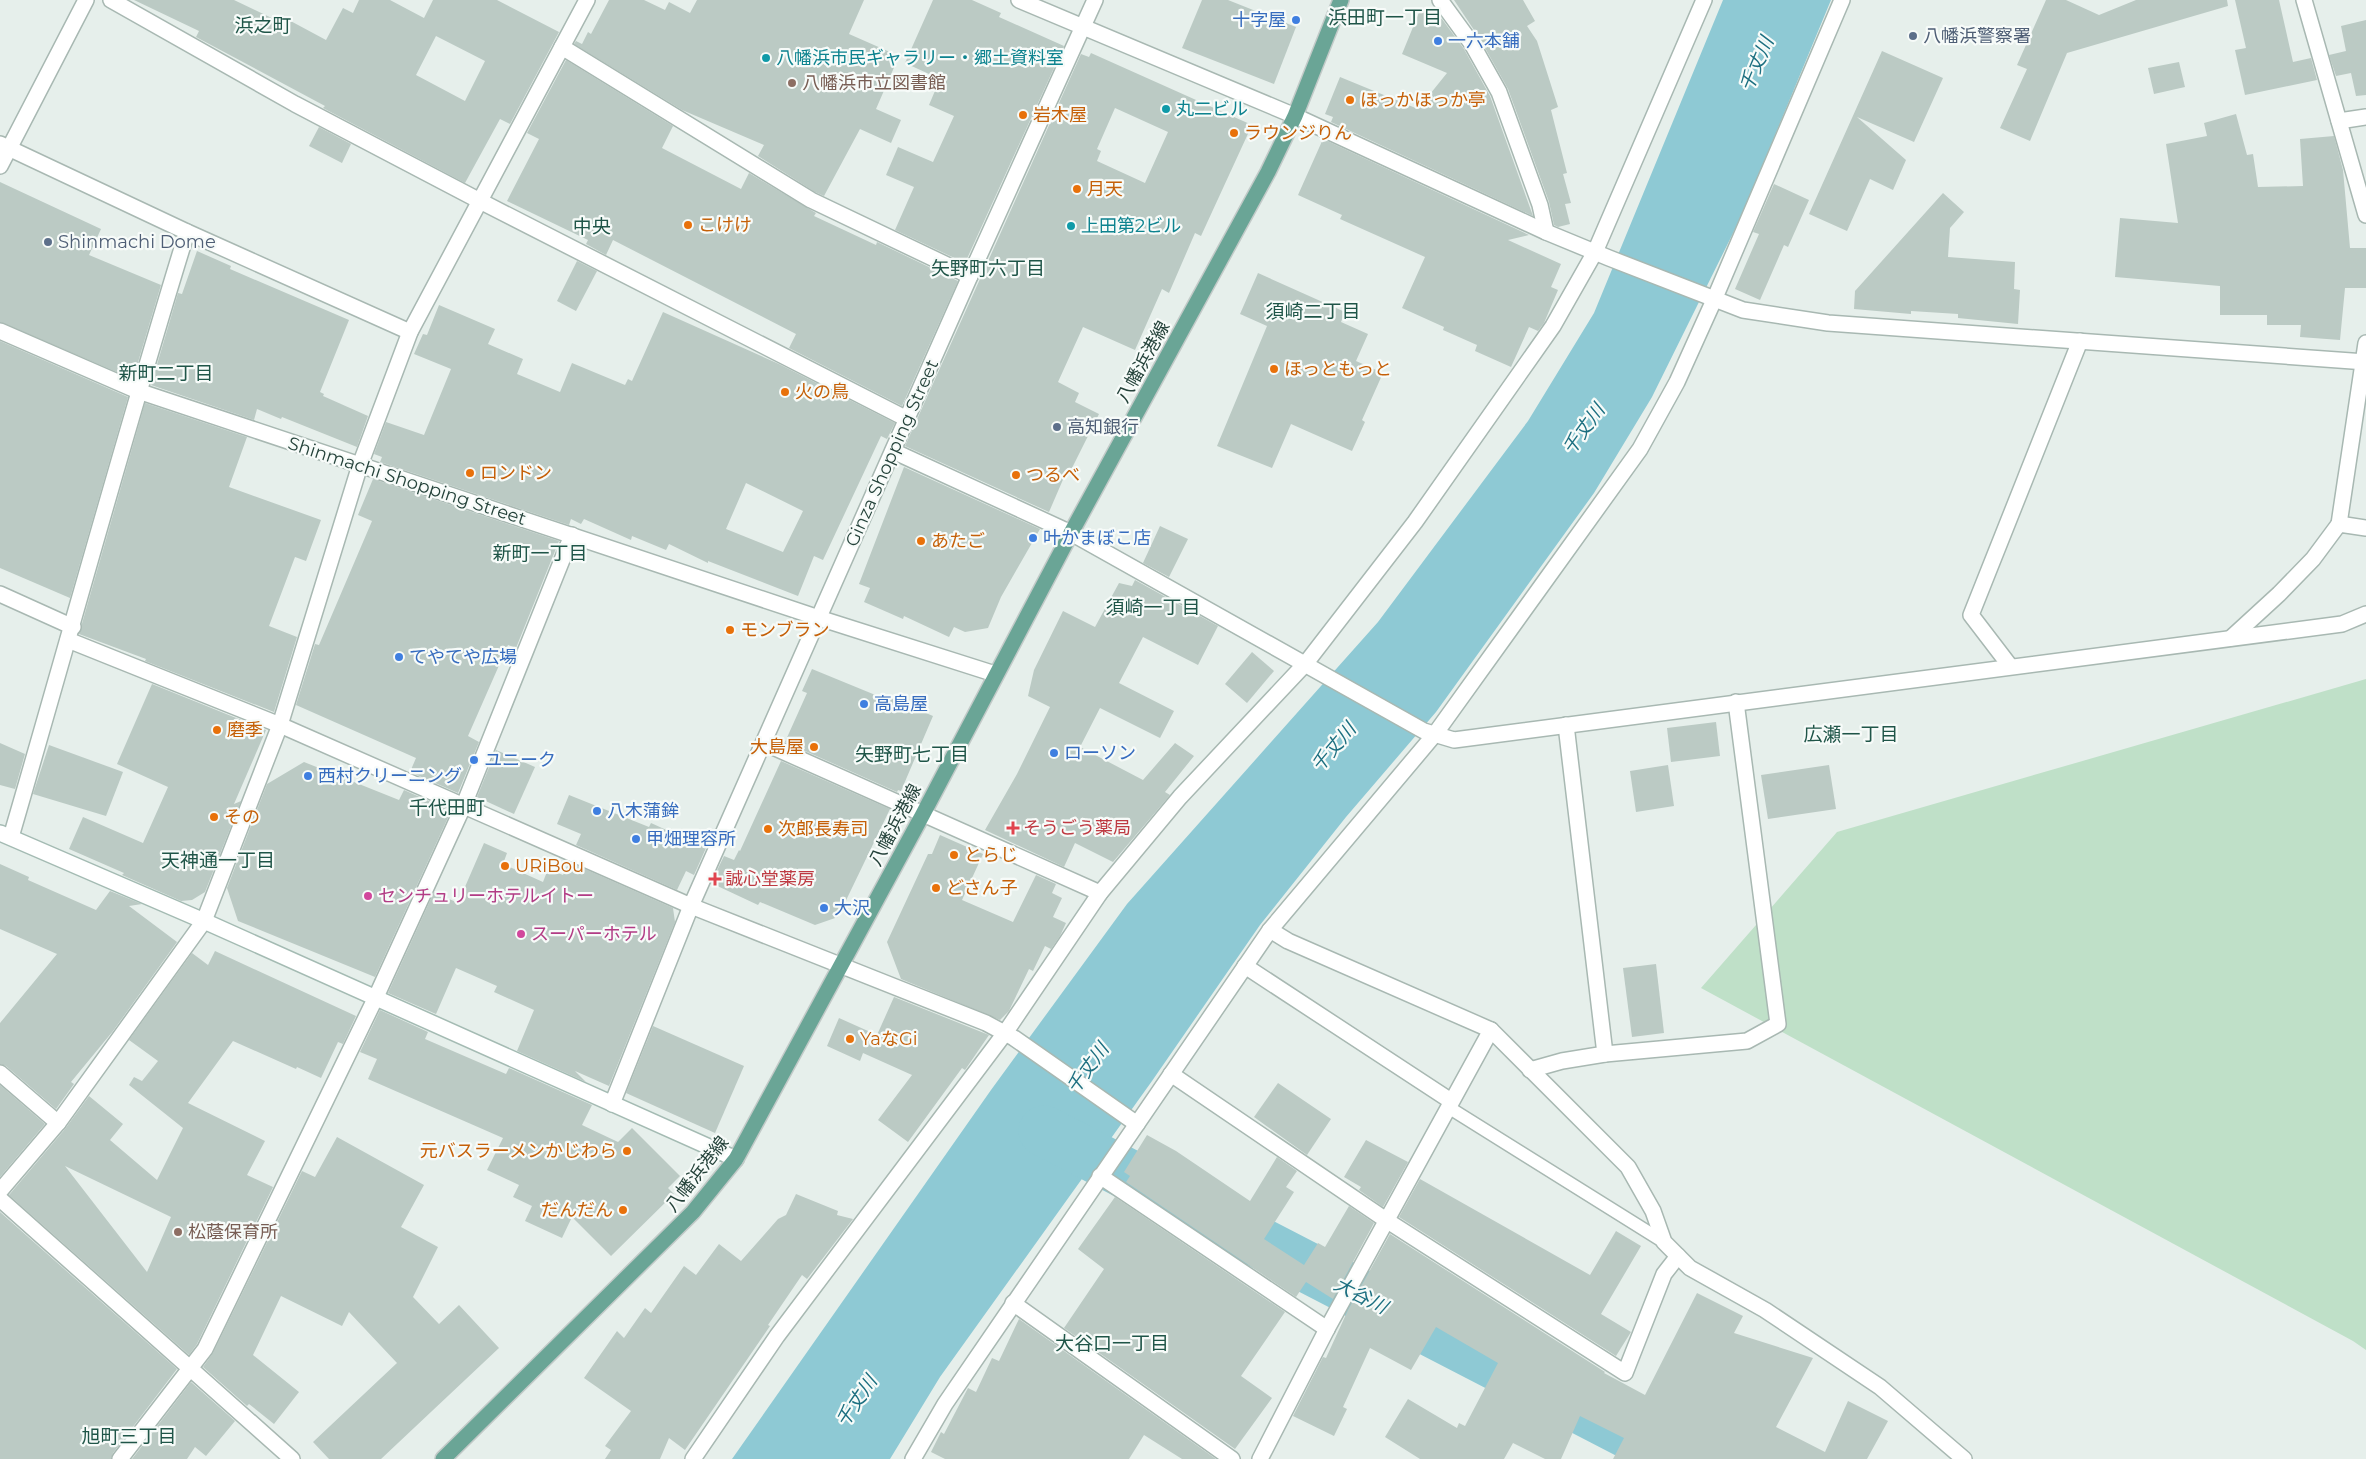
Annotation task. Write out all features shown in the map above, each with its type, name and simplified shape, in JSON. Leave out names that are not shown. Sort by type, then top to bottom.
[{"type":"main road","name":"八幡浜港線","points":[[443,1459],[694,1212],[736,1159],[923,814],[1071,532],[1268,172],[1295,116],[1341,0]]},
{"type":"street","points":[[0,166],[4,146],[86,0]]},
{"type":"street","points":[[111,0],[295,104],[480,201],[907,419]]},
{"type":"street","points":[[0,1191],[58,1123],[204,921],[280,725],[360,466],[410,332],[586,0]]},
{"type":"street","points":[[1019,0],[1295,116],[1546,232],[1708,298],[1744,310],[1828,324],[2364,362]]},
{"type":"street","name":"Ginza Shopping Street","points":[[612,1104],[691,906],[970,276],[1096,0]]},
{"type":"street","points":[[1440,0],[1472,44],[1499,92],[1540,205],[1546,232]]},
{"type":"street","points":[[693,1459],[777,1336],[1009,1036],[1100,893],[1180,797],[1311,666],[1541,343],[1595,252],[1703,0]]},
{"type":"street","points":[[913,1459],[945,1404],[1100,1176],[1132,1121],[1171,1074],[1270,930],[1430,732],[1640,449],[1677,382],[1708,298],[1842,0]]},
{"type":"street","points":[[2304,0],[2366,215]]},
{"type":"street","points":[[562,47],[811,200],[970,276]]},
{"type":"street","points":[[2339,121],[2366,117]]},
{"type":"street","points":[[4,146],[187,232],[410,332]]},
{"type":"street","points":[[187,232],[138,391],[71,634],[5,835],[204,921],[736,1159]]},
{"type":"street","name":"Shinmachi Shopping Street","points":[[0,331],[138,391],[819,618],[996,674]]},
{"type":"street","points":[[2010,666],[1971,615],[2080,341]]},
{"type":"street","points":[[2231,638],[2280,594],[2313,559],[2339,524],[2366,343]]},
{"type":"street","points":[[893,451],[1071,532],[1430,732],[1454,740],[2342,624],[2366,614]]},
{"type":"street","points":[[2339,524],[2366,528]]},
{"type":"street","points":[[120,1459],[205,1349],[376,998],[463,807],[572,535]]},
{"type":"street","points":[[0,594],[71,634],[463,807],[691,906],[842,965],[1009,1036],[1132,1121]]},
{"type":"street","points":[[1530,1070],[1562,1061],[1605,1054],[1747,1042],[1778,1024],[1736,702]]},
{"type":"street","points":[[1566,725],[1605,1054]]},
{"type":"street","points":[[764,743],[1100,893]]},
{"type":"street","points":[[1270,930],[1288,941],[1491,1030],[1628,1167],[1654,1211],[1664,1242],[1690,1268],[1766,1310],[1880,1387],[1964,1459]]},
{"type":"street","points":[[1245,966],[1450,1104]]},
{"type":"street","points":[[1260,1459],[1327,1328],[1491,1030]]},
{"type":"street","points":[[0,1073],[58,1123]]},
{"type":"street","points":[[1171,1074],[1386,1220],[1625,1373],[1664,1274],[1678,1256]]},
{"type":"street","points":[[1100,1176],[1327,1328]]},
{"type":"street","points":[[0,1198],[292,1459]]},
{"type":"street","points":[[1013,1303],[1232,1459]]},
{"type":"lane","points":[[1450,1104],[1664,1242]]},
{"type":"green space","points":[[2366,679],[2366,1350],[2353,1341],[1701,988],[1837,832]]},
{"type":"water","name":"千丈川","points":[[1723,0],[1831,0],[1742,215],[1652,397],[1594,493],[1436,712],[1346,817],[1260,925],[1152,1081],[940,1377],[890,1459],[732,1459],[991,1090],[1127,904],[1378,622],[1528,421],[1594,313]]},
{"type":"building","points":[[134,0],[234,0],[282,23],[285,18],[326,40],[343,8],[353,13],[359,0],[390,0],[424,18],[433,0],[497,0],[559,32],[510,124],[500,119],[465,183],[323,108],[325,106],[196,37],[199,31]],"holes":[[[436,36],[485,61],[465,101],[416,75]]]},
{"type":"building","name":"八幡浜市立図書館","points":[[609,0],[644,0],[665,10],[669,2],[690,13],[697,0],[864,0],[849,34],[899,56],[876,109],[901,120],[891,143],[860,129],[824,196],[815,192],[758,156],[764,145],[682,110],[574,44],[576,41],[582,44],[588,32],[591,34]]},
{"type":"building","points":[[933,0],[972,0],[1001,13],[999,17],[1064,46],[965,263],[895,230],[914,187],[886,175],[898,147],[933,162],[954,116],[929,105],[940,79],[905,63]]},
{"type":"building","points":[[1202,0],[1228,0],[1296,27],[1274,84],[1182,48]]},
{"type":"building","points":[[1454,0],[1523,0],[1535,21],[1527,26],[1537,41],[1558,107],[1551,110],[1567,173],[1563,174],[1571,203],[1565,204],[1570,224],[1558,227],[1554,225],[1549,202],[1508,89],[1480,39]]},
{"type":"building","points":[[2046,0],[2066,0],[2099,15],[2136,0],[2227,0],[2228,6],[2067,53],[2030,141],[2000,128],[2027,69],[2017,65]]},
{"type":"building","points":[[2235,0],[2279,0],[2293,62],[2311,58],[2317,80],[2245,95],[2235,50],[2246,48]]},
{"type":"building","points":[[1420,10],[1442,19],[1464,49],[1490,96],[1533,216],[1331,122],[1333,117],[1325,114],[1340,77],[1418,109],[1447,73],[1402,54]]},
{"type":"building","points":[[2366,20],[2366,95],[2356,96],[2351,73],[2336,76],[2329,55],[2346,51],[2341,26]]},
{"type":"building","points":[[1882,51],[1943,78],[1914,142],[1857,117],[1906,160],[1893,190],[1870,179],[1847,231],[1809,214]]},
{"type":"building","points":[[1091,53],[1252,125],[1201,236],[1195,233],[1169,293],[1162,289],[1135,350],[1083,327],[1058,382],[1079,393],[1075,402],[1099,414],[1071,470],[1068,468],[1049,512],[905,446],[1081,54],[1089,57]],"holes":[[[1115,108],[1168,132],[1145,183],[1097,161],[1101,151],[1097,149]]]},
{"type":"building","points":[[566,60],[673,126],[662,148],[741,189],[749,173],[816,213],[814,216],[876,245],[877,242],[958,281],[902,406],[789,348],[796,334],[613,240],[606,255],[586,244],[588,240],[507,201],[539,139],[527,133]]},
{"type":"building","points":[[2179,62],[2185,87],[2154,94],[2148,68]]},
{"type":"building","points":[[2236,114],[2247,155],[2253,154],[2258,187],[2303,186],[2300,139],[2334,136],[2343,170],[2350,248],[2366,248],[2366,288],[2345,288],[2340,340],[2300,337],[2301,325],[2267,325],[2267,315],[2220,315],[2220,286],[2115,277],[2120,218],[2178,223],[2166,144],[2207,136],[2204,123]]},
{"type":"building","points":[[319,127],[351,144],[342,163],[309,146]]},
{"type":"building","points":[[1323,139],[1529,235],[1508,240],[1561,264],[1551,287],[1558,290],[1544,323],[1538,331],[1529,327],[1511,367],[1475,351],[1477,345],[1443,330],[1444,327],[1402,308],[1425,257],[1340,219],[1342,215],[1298,195]]},
{"type":"building","points":[[0,182],[101,229],[89,255],[161,285],[133,379],[0,322]]},
{"type":"building","points":[[1774,184],[1809,200],[1788,247],[1784,245],[1760,300],[1735,289],[1759,234],[1753,232]]},
{"type":"building","points":[[1943,193],[1964,212],[1950,228],[1948,257],[2015,262],[2014,289],[2020,290],[2018,324],[1958,318],[1958,314],[1911,311],[1911,314],[1854,309],[1855,291]]},
{"type":"building","points":[[197,251],[231,266],[230,269],[349,320],[320,392],[324,394],[323,396],[368,416],[357,447],[257,409],[254,420],[151,385],[178,293],[182,294]]},
{"type":"building","points":[[577,261],[597,271],[576,311],[557,301]]},
{"type":"building","points":[[1258,273],[1345,312],[1341,322],[1368,334],[1356,361],[1383,373],[1362,420],[1365,422],[1352,451],[1291,424],[1272,468],[1217,446],[1267,326],[1240,314]]},
{"type":"building","points":[[439,305],[495,329],[488,344],[523,359],[517,374],[560,392],[572,363],[625,385],[628,379],[632,381],[663,312],[779,364],[895,423],[887,439],[881,436],[823,560],[814,556],[798,596],[708,561],[708,563],[669,544],[666,550],[632,536],[631,540],[584,519],[581,524],[571,519],[569,525],[380,462],[382,457],[374,454],[386,422],[424,435],[451,369],[414,354],[423,334],[427,335]],"holes":[[[746,483],[803,511],[783,552],[726,529]]]},
{"type":"building","points":[[0,341],[128,397],[70,598],[0,568]]},
{"type":"building","points":[[145,403],[247,437],[229,487],[321,520],[306,561],[295,557],[269,626],[297,637],[274,712],[145,661],[146,659],[79,634]]},
{"type":"building","points":[[904,467],[1040,529],[1001,597],[988,628],[965,632],[954,627],[949,637],[904,616],[903,619],[864,602],[870,588],[859,584]]},
{"type":"building","points":[[373,479],[559,541],[516,648],[508,645],[468,736],[479,742],[458,793],[410,772],[416,758],[296,705],[315,644],[319,645],[372,521],[358,515]]},
{"type":"building","points":[[1160,526],[1188,539],[1169,577],[1143,563]]},
{"type":"building","points":[[1135,580],[1218,626],[1198,665],[1143,637],[1119,683],[1174,711],[1160,738],[1100,708],[1080,747],[1143,780],[1175,743],[1194,756],[1165,792],[1170,795],[1113,862],[1075,843],[1064,867],[985,830],[1017,774],[1050,707],[1028,696],[1034,670],[1063,611],[1095,627],[1119,583],[1132,586]]},
{"type":"building","points":[[1252,652],[1274,671],[1247,703],[1225,684]]},
{"type":"building","points":[[812,669],[890,701],[891,698],[933,716],[901,791],[898,790],[897,792],[785,742],[807,693],[802,691]]},
{"type":"building","points":[[152,684],[266,730],[234,804],[241,801],[205,892],[192,900],[181,901],[69,849],[83,817],[143,843],[168,787],[117,764]]},
{"type":"building","points":[[1716,722],[1720,756],[1671,762],[1667,728]]},
{"type":"building","points":[[0,743],[25,754],[15,789],[0,785]]},
{"type":"building","points":[[49,745],[123,772],[106,816],[33,794]]},
{"type":"building","points":[[496,750],[535,767],[514,814],[477,797]]},
{"type":"building","points":[[781,761],[890,809],[838,917],[815,925],[760,902],[758,905],[711,883],[724,856],[734,860],[740,851]]},
{"type":"building","points":[[304,762],[399,800],[404,790],[451,811],[375,977],[238,921],[227,888],[267,784]]},
{"type":"building","points":[[1668,765],[1674,806],[1636,812],[1630,771]]},
{"type":"building","points":[[1829,765],[1836,809],[1768,819],[1761,775]]},
{"type":"building","points":[[569,795],[649,827],[651,823],[706,848],[694,875],[686,871],[677,890],[576,845],[581,834],[557,824]]},
{"type":"building","points":[[940,835],[983,854],[962,900],[1013,922],[1036,875],[1056,884],[1052,893],[1062,898],[1053,917],[1066,923],[1060,936],[1051,949],[1045,946],[1033,971],[1029,969],[1009,1011],[1000,1020],[901,979],[887,942],[928,854],[932,854]]},
{"type":"building","points":[[484,843],[507,853],[503,864],[543,882],[548,869],[563,875],[569,862],[673,908],[675,922],[609,1086],[575,1071],[586,1082],[517,1051],[534,1010],[494,992],[497,986],[456,968],[436,1014],[388,993],[434,892],[458,903]]},
{"type":"building","points":[[0,864],[29,877],[28,880],[96,910],[110,891],[142,904],[129,906],[177,942],[113,1031],[71,1082],[74,1084],[56,1109],[6,1066],[0,1064],[0,1023],[57,954],[0,929]]},
{"type":"building","points":[[215,951],[356,1016],[343,1044],[338,1042],[321,1078],[233,1041],[188,1103],[265,1141],[247,1175],[273,1187],[197,1344],[189,1355],[9,1195],[65,1129],[89,1096],[123,1124],[110,1140],[157,1180],[183,1128],[129,1085],[134,1077],[142,1081],[158,1061],[129,1040],[192,953],[208,965]],"holes":[[[65,1166],[171,1217],[147,1272]]]},
{"type":"building","points":[[1656,964],[1664,1033],[1632,1037],[1623,968]]},
{"type":"building","points":[[894,997],[989,1035],[965,1070],[962,1068],[908,1142],[878,1120],[912,1075],[863,1053],[860,1061],[827,1046],[839,1018],[877,1035]]},
{"type":"building","points":[[380,1010],[428,1032],[425,1039],[506,1074],[509,1068],[592,1105],[582,1125],[618,1142],[632,1128],[680,1176],[668,1188],[674,1194],[611,1256],[572,1217],[562,1238],[525,1221],[532,1206],[513,1197],[519,1185],[487,1170],[503,1138],[368,1079],[377,1059],[360,1052]]},
{"type":"building","points":[[653,1026],[744,1066],[715,1133],[626,1093]]},
{"type":"building","points":[[1278,1083],[1331,1119],[1307,1155],[1254,1117]]},
{"type":"building","points":[[0,1085],[45,1124],[0,1177]]},
{"type":"building","points":[[1147,1135],[1176,1151],[1250,1201],[1277,1157],[1297,1171],[1286,1187],[1294,1192],[1264,1239],[1304,1265],[1318,1243],[1325,1247],[1349,1206],[1374,1223],[1333,1299],[1306,1282],[1296,1297],[1126,1182],[1130,1176],[1124,1172]]},
{"type":"building","points":[[337,1137],[424,1185],[401,1227],[438,1247],[413,1297],[439,1324],[459,1305],[499,1348],[381,1459],[329,1459],[313,1442],[397,1363],[349,1312],[342,1326],[281,1296],[253,1355],[299,1392],[274,1424],[249,1404],[247,1406],[203,1367],[213,1353],[302,1171],[315,1177]]},
{"type":"building","points":[[1366,1140],[1408,1162],[1383,1207],[1359,1190],[1361,1187],[1344,1177]]},
{"type":"building","points":[[1420,1179],[1590,1275],[1616,1231],[1641,1246],[1601,1314],[1631,1332],[1616,1356],[1399,1217]]},
{"type":"building","points":[[796,1194],[838,1211],[837,1215],[853,1219],[807,1279],[802,1275],[768,1325],[770,1326],[685,1450],[669,1438],[660,1459],[605,1459],[611,1450],[605,1446],[631,1411],[584,1378],[617,1331],[624,1338],[645,1308],[651,1313],[684,1266],[696,1275],[719,1244],[741,1261],[778,1219],[786,1215]]},
{"type":"building","points":[[1115,1197],[1285,1312],[1241,1376],[1272,1398],[1235,1449],[1064,1328],[1104,1269],[1078,1249]]},
{"type":"building","points":[[0,1212],[177,1369],[113,1453],[111,1459],[0,1459]]},
{"type":"building","points":[[1390,1234],[1604,1373],[1645,1395],[1697,1293],[1743,1316],[1734,1333],[1813,1358],[1776,1427],[1825,1452],[1848,1401],[1888,1421],[1867,1459],[1613,1459],[1624,1438],[1580,1416],[1561,1459],[1545,1459],[1513,1443],[1504,1459],[1420,1459],[1385,1437],[1408,1399],[1457,1428],[1459,1423],[1465,1426],[1498,1363],[1436,1327],[1411,1370],[1370,1348],[1343,1407],[1347,1409],[1334,1436],[1293,1416],[1323,1357],[1326,1358],[1348,1310]]},
{"type":"building","points":[[1019,1319],[1216,1459],[1182,1459],[1144,1435],[1129,1459],[945,1459],[931,1452],[941,1432],[944,1434],[968,1388],[976,1392],[992,1358],[999,1361]]},
{"type":"building","points":[[191,1382],[235,1421],[206,1456],[195,1447],[187,1459],[132,1459]]},
{"type":"waterway","name":"大谷川","points":[[1044,1131],[1678,1459]]},
{"type":"place","name":"十字屋","points":[[1296,20]]},
{"type":"place","name":"八幡浜警察署","points":[[1913,36]]},
{"type":"place","name":"一六本舗","points":[[1438,41]]},
{"type":"place","name":"八幡浜市民ギャラリー・郷土資料室","points":[[766,58]]},
{"type":"place","name":"八幡浜市立図書館","points":[[792,83]]},
{"type":"place","name":"ほっかほっか亭","points":[[1350,100]]},
{"type":"place","name":"丸二ビル","points":[[1166,109]]},
{"type":"place","name":"岩木屋","points":[[1023,115]]},
{"type":"place","name":"ラウンジりん","points":[[1234,133]]},
{"type":"place","name":"月天","points":[[1077,189]]},
{"type":"place","name":"こけけ","points":[[688,225]]},
{"type":"place","name":"上田第2ビル","points":[[1071,226]]},
{"type":"place","name":"Shinmachi Dome","points":[[48,242]]},
{"type":"place","name":"ほっともっと","points":[[1274,369]]},
{"type":"place","name":"火の鳥","points":[[785,392]]},
{"type":"place","name":"高知銀行","points":[[1057,427]]},
{"type":"place","name":"ロンドン","points":[[470,473]]},
{"type":"place","name":"つるべ","points":[[1016,475]]},
{"type":"place","name":"叶かまぼこ店","points":[[1033,538]]},
{"type":"place","name":"あたご","points":[[921,541]]},
{"type":"place","name":"モンブラン","points":[[730,630]]},
{"type":"place","name":"てやてや広場","points":[[399,657]]},
{"type":"place","name":"高島屋","points":[[864,704]]},
{"type":"place","name":"磨季","points":[[217,730]]},
{"type":"place","name":"大島屋","points":[[814,747]]},
{"type":"place","name":"ローソン","points":[[1054,753]]},
{"type":"place","name":"ユニーク","points":[[474,760]]},
{"type":"place","name":"西村クリーニング","points":[[308,776]]},
{"type":"place","name":"八木蒲鉾","points":[[597,811]]},
{"type":"place","name":"その","points":[[214,817]]},
{"type":"place","name":"そうごう薬局","points":[[1013,828]]},
{"type":"place","name":"次郎長寿司","points":[[768,829]]},
{"type":"place","name":"甲畑理容所","points":[[636,839]]},
{"type":"place","name":"とらじ","points":[[954,855]]},
{"type":"place","name":"URiBou","points":[[505,866]]},
{"type":"place","name":"誠心堂薬房","points":[[715,879]]},
{"type":"place","name":"どさん子","points":[[936,888]]},
{"type":"place","name":"センチュリーホテルイトー","points":[[368,896]]},
{"type":"place","name":"大沢","points":[[824,908]]},
{"type":"place","name":"スーパーホテル","points":[[521,934]]},
{"type":"place","name":"YaなGi","points":[[850,1039]]},
{"type":"place","name":"元バスラーメンかじわら","points":[[627,1151]]},
{"type":"place","name":"だんだん","points":[[623,1210]]},
{"type":"place","name":"松蔭保育所","points":[[178,1232]]},
{"type":"district","name":"浜田町一丁目","points":[[1385,17]]},
{"type":"district","name":"浜之町","points":[[263,25]]},
{"type":"district","name":"中央","points":[[592,226]]},
{"type":"district","name":"矢野町六丁目","points":[[988,268]]},
{"type":"district","name":"須崎二丁目","points":[[1313,311]]},
{"type":"district","name":"新町二丁目","points":[[166,373]]},
{"type":"district","name":"新町一丁目","points":[[540,553]]},
{"type":"district","name":"須崎一丁目","points":[[1153,607]]},
{"type":"district","name":"広瀬一丁目","points":[[1851,734]]},
{"type":"district","name":"矢野町七丁目","points":[[912,754]]},
{"type":"district","name":"千代田町","points":[[447,807]]},
{"type":"district","name":"天神通一丁目","points":[[218,860]]},
{"type":"district","name":"大谷口一丁目","points":[[1112,1343]]},
{"type":"district","name":"旭町三丁目","points":[[129,1436]]}]
